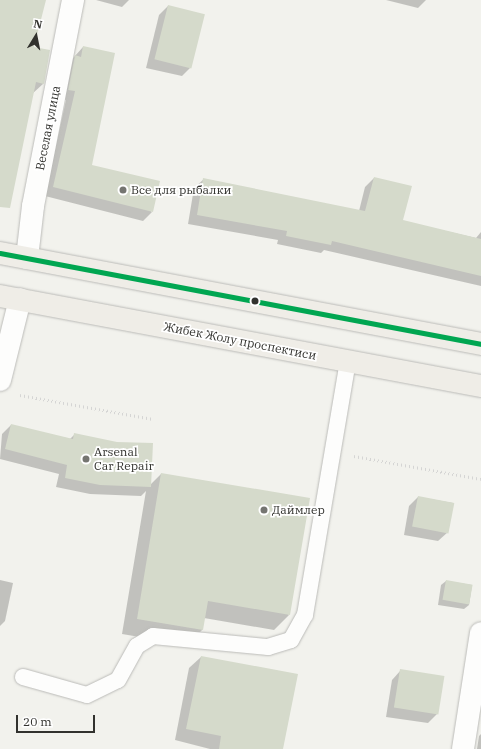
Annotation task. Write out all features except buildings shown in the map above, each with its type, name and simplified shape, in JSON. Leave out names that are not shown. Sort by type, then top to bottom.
[{"type":"main road","points":[[0,253],[481,344]]},
{"type":"main road","name":"Жибек Жолу проспектиси","points":[[10,297],[481,386]]},
{"type":"street","name":"Веселая улица","points":[[27,258],[33,206],[73,0]]},
{"type":"street","points":[[8,387],[10,297]]},
{"type":"street","points":[[463,749],[481,632]]},
{"type":"lane","points":[[23,677],[87,695],[118,680],[137,646],[153,636],[268,647],[290,640],[305,616],[348,361]]},
{"type":"path","points":[[8,387],[153,419]]},
{"type":"path","points":[[349,455],[481,479]]},
{"type":"transit line","points":[[0,253],[481,344]]},
{"type":"place","name":"Все для рыбалки","points":[[123,190]]},
{"type":"place","name":"Arsenal Car Repair","points":[[86,459]]},
{"type":"place","name":"Даймлер","points":[[264,510]]}]
